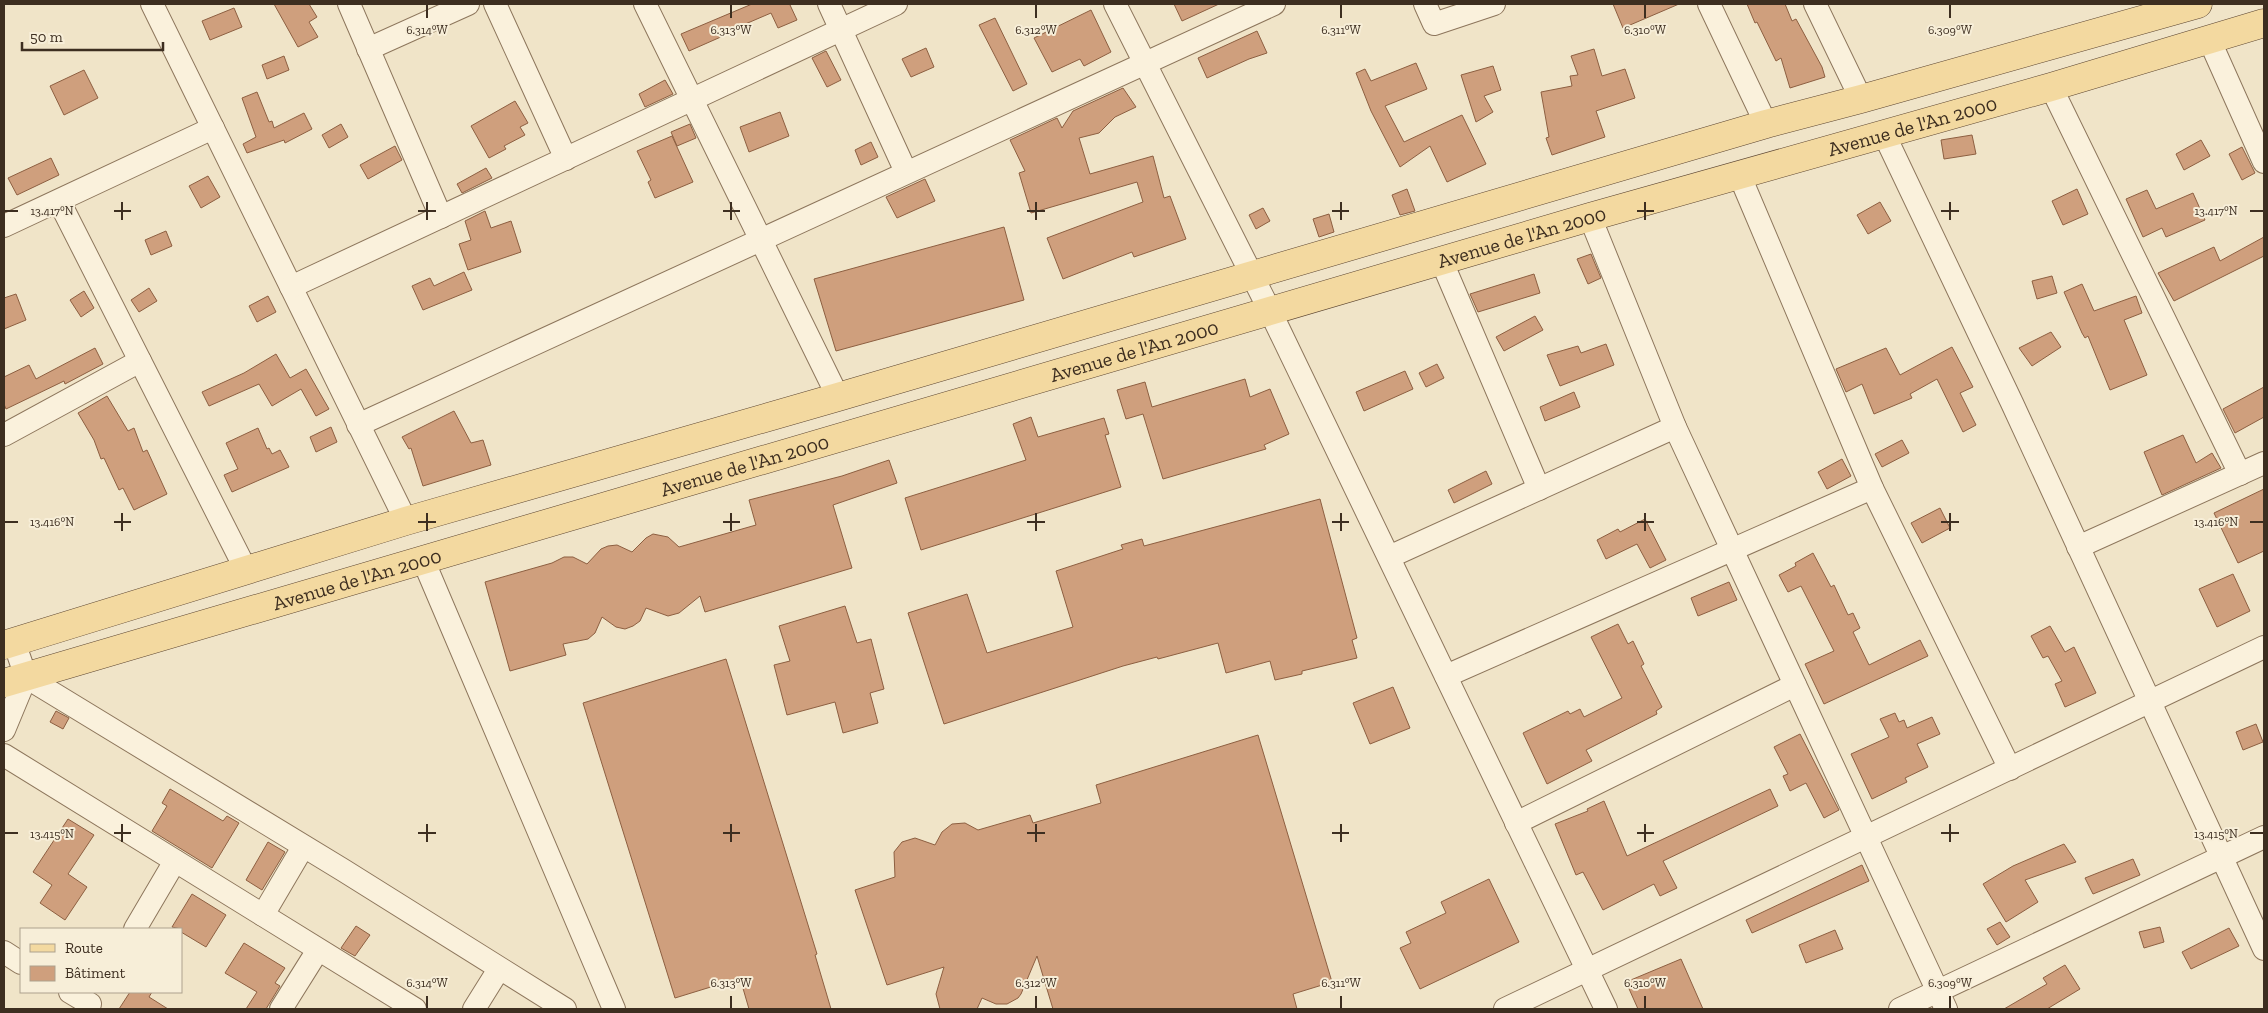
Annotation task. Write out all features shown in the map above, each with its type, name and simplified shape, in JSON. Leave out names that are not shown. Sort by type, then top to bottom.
[{"type":"main road","name":"Avenue de l'An 2000","points":[[9,644],[406,521],[838,397],[1766,124],[1861,99],[2188,5]]},
{"type":"main road","name":"Avenue de l'An 2000","points":[[15,680],[424,562],[1271,313],[1590,217],[2051,87],[2264,23]]},
{"type":"street","points":[[152,4],[406,521]]},
{"type":"street","points":[[349,4],[441,217]]},
{"type":"street","points":[[368,49],[468,4]]},
{"type":"street","points":[[495,4],[566,158]]},
{"type":"street","points":[[645,4],[838,397]]},
{"type":"street","points":[[829,4],[906,172]]},
{"type":"street","points":[[291,287],[896,4]]},
{"type":"street","points":[[1115,4],[1143,64],[1271,313],[1606,1009]]},
{"type":"street","points":[[358,425],[1274,4]]},
{"type":"street","points":[[1425,4],[1434,24],[1494,4]]},
{"type":"street","points":[[1709,4],[1766,124]]},
{"type":"street","points":[[1815,4],[1861,99]]},
{"type":"street","points":[[2209,39],[2264,162]]},
{"type":"street","points":[[2051,87],[2240,474]]},
{"type":"street","points":[[4,226],[213,128]]},
{"type":"street","points":[[1884,134],[2264,948]]},
{"type":"street","points":[[1738,174],[1872,488],[2010,769]]},
{"type":"street","points":[[59,200],[246,570]]},
{"type":"street","points":[[1590,217],[1676,427],[1942,1000]]},
{"type":"street","points":[[1442,262],[1539,489]]},
{"type":"street","points":[[4,435],[140,361]]},
{"type":"street","points":[[1389,557],[1676,427]]},
{"type":"street","points":[[2078,547],[2264,463]]},
{"type":"street","points":[[1446,676],[1872,488]]},
{"type":"street","points":[[424,562],[614,1009]]},
{"type":"street","points":[[4,730],[15,680],[9,644]]},
{"type":"street","points":[[1505,1009],[2264,646]]},
{"type":"street","points":[[15,680],[343,870],[499,970],[565,1009]]},
{"type":"street","points":[[1516,823],[1796,685]]},
{"type":"street","points":[[4,755],[415,1009]]},
{"type":"street","points":[[1900,1009],[1942,1000],[2264,837]]},
{"type":"street","points":[[263,915],[303,847]]},
{"type":"street","points":[[136,928],[175,861]]},
{"type":"street","points":[[281,1009],[318,950]]},
{"type":"street","points":[[4,952],[20,962]]},
{"type":"street","points":[[474,1009],[499,970]]},
{"type":"street","points":[[72,993],[91,1002]]},
{"type":"building","points":[[274,4],[309,4],[317,17],[309,22],[318,37],[298,47]]},
{"type":"building","points":[[752,4],[792,4],[790,5],[797,20],[778,28],[771,13],[722,34],[723,36],[689,51],[681,34]]},
{"type":"building","points":[[1174,4],[1219,4],[1182,21]]},
{"type":"building","points":[[1613,4],[1679,4],[1623,28]]},
{"type":"building","points":[[1747,4],[1785,4],[1792,21],[1796,19],[1822,67],[1825,77],[1790,88],[1781,58],[1776,61]]},
{"type":"building","points":[[234,8],[242,27],[210,40],[202,21]]},
{"type":"building","points":[[1091,10],[1111,52],[1084,66],[1080,59],[1052,72],[1034,38]]},
{"type":"building","points":[[995,18],[1027,84],[1013,91],[979,25]]},
{"type":"building","points":[[1257,31],[1267,53],[1207,78],[1198,58]]},
{"type":"building","points":[[926,48],[934,67],[911,77],[902,59]]},
{"type":"building","points":[[1594,49],[1602,76],[1625,69],[1635,98],[1596,111],[1605,137],[1552,155],[1546,138],[1549,137],[1541,92],[1572,86],[1570,76],[1578,75],[1571,56]]},
{"type":"building","points":[[826,51],[841,80],[827,87],[812,58]]},
{"type":"building","points":[[284,56],[289,70],[267,79],[262,65]]},
{"type":"building","points":[[1416,63],[1427,89],[1385,106],[1404,142],[1462,115],[1486,164],[1447,182],[1430,146],[1400,167],[1371,111],[1356,73],[1365,69],[1371,81]]},
{"type":"building","points":[[1493,66],[1501,90],[1484,96],[1493,112],[1476,122],[1461,75]]},
{"type":"building","points":[[84,70],[98,98],[64,115],[50,86]]},
{"type":"building","points":[[665,80],[673,94],[645,107],[639,94]]},
{"type":"building","points":[[1123,88],[1136,107],[1115,117],[1099,133],[1079,138],[1090,174],[1153,156],[1164,198],[1170,196],[1186,239],[1134,257],[1132,252],[1063,279],[1047,238],[1143,202],[1137,182],[1031,213],[1019,173],[1025,171],[1010,140],[1057,118],[1062,128],[1073,111]]},
{"type":"building","points":[[257,92],[269,122],[272,121],[274,128],[304,113],[312,129],[285,143],[284,140],[247,153],[243,144],[256,137],[242,98]]},
{"type":"building","points":[[515,101],[528,123],[520,127],[525,135],[504,146],[506,149],[489,158],[471,126]]},
{"type":"building","points":[[780,112],[789,136],[749,152],[740,127]]},
{"type":"building","points":[[341,124],[348,137],[329,148],[322,135]]},
{"type":"building","points":[[690,124],[696,138],[677,146],[671,132]]},
{"type":"building","points":[[1972,135],[1976,154],[1944,159],[1941,140]]},
{"type":"building","points":[[672,136],[693,182],[655,198],[648,182],[651,180],[637,151]]},
{"type":"building","points":[[2201,140],[2210,156],[2184,170],[2176,154]]},
{"type":"building","points":[[871,142],[878,157],[861,165],[855,150]]},
{"type":"building","points":[[395,146],[402,160],[368,179],[360,165]]},
{"type":"building","points":[[2242,147],[2255,173],[2242,180],[2229,154]]},
{"type":"building","points":[[51,158],[59,175],[17,195],[8,178]]},
{"type":"building","points":[[486,168],[492,178],[462,193],[457,184]]},
{"type":"building","points":[[208,176],[220,197],[201,208],[189,186]]},
{"type":"building","points":[[925,179],[935,201],[897,218],[886,197]]},
{"type":"building","points":[[1407,189],[1415,211],[1400,215],[1392,195]]},
{"type":"building","points":[[2077,189],[2088,214],[2063,225],[2052,201]]},
{"type":"building","points":[[2147,190],[2156,209],[2193,193],[2205,220],[2166,237],[2162,228],[2143,237],[2126,199]]},
{"type":"building","points":[[1880,202],[1891,221],[1868,234],[1857,215]]},
{"type":"building","points":[[1263,208],[1270,221],[1256,229],[1249,215]]},
{"type":"building","points":[[485,211],[491,228],[511,221],[521,252],[468,270],[459,244],[471,240],[465,221]]},
{"type":"building","points":[[1329,214],[1334,232],[1319,237],[1313,219]]},
{"type":"building","points":[[1004,227],[1024,300],[836,351],[814,279]]},
{"type":"building","points":[[166,231],[172,246],[151,255],[145,240]]},
{"type":"building","points":[[2264,237],[2264,256],[2174,301],[2158,273],[2214,247],[2220,261]]},
{"type":"building","points":[[1591,254],[1601,278],[1588,284],[1577,259]]},
{"type":"building","points":[[464,272],[472,290],[423,310],[412,286],[430,278],[434,286]]},
{"type":"building","points":[[1534,274],[1540,293],[1478,312],[1470,294]]},
{"type":"building","points":[[2052,276],[2057,293],[2037,299],[2032,281]]},
{"type":"building","points":[[2082,284],[2094,311],[2136,296],[2142,313],[2124,320],[2147,375],[2110,390],[2088,336],[2085,338],[2082,333],[2064,292]]},
{"type":"building","points":[[149,288],[157,301],[139,312],[131,300]]},
{"type":"building","points":[[84,291],[94,308],[81,317],[70,300]]},
{"type":"building","points":[[16,294],[26,320],[4,329],[4,298]]},
{"type":"building","points":[[268,296],[276,312],[257,322],[249,306]]},
{"type":"building","points":[[1535,316],[1543,330],[1504,351],[1496,337]]},
{"type":"building","points":[[2051,332],[2061,347],[2032,366],[2019,348]]},
{"type":"building","points":[[1606,344],[1614,365],[1560,386],[1547,355],[1578,346],[1581,353]]},
{"type":"building","points":[[1952,347],[1973,387],[1960,393],[1976,425],[1963,432],[1937,379],[1910,394],[1912,398],[1874,414],[1862,384],[1846,392],[1836,369],[1886,348],[1900,375]]},
{"type":"building","points":[[95,348],[103,364],[65,384],[64,381],[6,409],[4,404],[4,377],[29,365],[36,379]]},
{"type":"building","points":[[276,354],[290,378],[306,369],[329,409],[316,416],[301,389],[272,406],[259,384],[209,406],[202,392],[244,373]]},
{"type":"building","points":[[1437,364],[1444,378],[1426,387],[1419,373]]},
{"type":"building","points":[[1405,371],[1413,389],[1364,411],[1356,392]]},
{"type":"building","points":[[1245,379],[1250,397],[1270,389],[1289,434],[1264,445],[1266,449],[1163,479],[1143,414],[1126,419],[1117,390],[1145,382],[1152,407]]},
{"type":"building","points":[[2264,387],[2264,417],[2235,433],[2223,409]]},
{"type":"building","points":[[1574,392],[1580,407],[1545,421],[1540,407]]},
{"type":"building","points":[[107,396],[128,431],[134,428],[143,452],[147,450],[167,494],[134,510],[123,488],[119,490],[104,458],[101,459],[94,440],[78,413]]},
{"type":"building","points":[[454,411],[471,443],[483,440],[491,465],[423,486],[411,448],[409,449],[402,437]]},
{"type":"building","points":[[1031,417],[1038,437],[1104,418],[1109,434],[1105,435],[1121,487],[921,550],[905,498],[1026,460],[1013,424]]},
{"type":"building","points":[[331,427],[337,442],[316,452],[310,437]]},
{"type":"building","points":[[258,428],[267,449],[269,448],[272,454],[280,450],[289,467],[232,492],[224,475],[238,469],[226,443]]},
{"type":"building","points":[[2183,435],[2196,463],[2212,453],[2221,468],[2162,495],[2144,452]]},
{"type":"building","points":[[1902,440],[1909,453],[1882,467],[1875,454]]},
{"type":"building","points":[[1842,459],[1851,476],[1827,489],[1818,472]]},
{"type":"building","points":[[889,460],[897,483],[833,505],[852,568],[705,612],[700,596],[679,613],[668,616],[646,608],[640,621],[625,629],[616,627],[602,617],[595,633],[588,639],[563,644],[566,655],[510,671],[485,582],[552,563],[564,557],[573,557],[587,564],[601,549],[608,546],[617,545],[632,552],[646,538],[653,534],[668,537],[679,547],[756,525],[749,500],[842,476]]},
{"type":"building","points":[[1486,471],[1492,484],[1454,503],[1448,490]]},
{"type":"building","points":[[2264,489],[2264,551],[2238,563],[2214,513]]},
{"type":"building","points":[[1320,499],[1357,638],[1352,640],[1357,658],[1302,671],[1302,674],[1275,680],[1270,661],[1226,673],[1218,643],[1123,666],[944,724],[908,613],[967,594],[987,653],[1073,627],[1056,571],[1123,549],[1121,545],[1142,539],[1144,546]]},
{"type":"building","points":[[1940,508],[1950,528],[1922,543],[1911,523]]},
{"type":"building","points":[[1645,519],[1666,560],[1650,568],[1637,544],[1606,559],[1597,540],[1618,529],[1620,532]]},
{"type":"building","points":[[1813,553],[1831,587],[1834,585],[1848,615],[1853,613],[1860,628],[1853,632],[1869,665],[1920,640],[1928,656],[1824,704],[1805,664],[1834,651],[1801,586],[1788,592],[1779,575],[1796,566],[1795,563]]},
{"type":"building","points":[[2233,574],[2250,611],[2217,627],[2199,589]]},
{"type":"building","points":[[1729,582],[1737,600],[1698,616],[1691,598]]},
{"type":"building","points":[[845,606],[857,643],[871,639],[884,689],[870,693],[878,723],[843,733],[835,702],[787,715],[774,665],[790,661],[779,626]]},
{"type":"building","points":[[1618,624],[1628,644],[1633,641],[1644,664],[1641,666],[1662,707],[1656,711],[1657,714],[1586,750],[1592,761],[1547,784],[1523,733],[1568,711],[1570,714],[1580,709],[1584,717],[1622,698],[1591,637]]},
{"type":"building","points":[[2050,626],[2065,652],[2074,647],[2096,693],[2065,707],[2055,684],[2062,681],[2048,656],[2043,658],[2031,636]]},
{"type":"building","points":[[726,659],[817,954],[815,955],[831,1009],[749,1009],[740,978],[675,998],[583,703]]},
{"type":"building","points":[[1393,687],[1410,728],[1370,744],[1353,703]]},
{"type":"building","points":[[56,711],[69,718],[63,729],[50,722]]},
{"type":"building","points":[[1895,713],[1899,722],[1904,720],[1907,728],[1932,717],[1940,734],[1917,744],[1928,767],[1905,778],[1907,782],[1872,799],[1851,754],[1889,737],[1880,719]]},
{"type":"building","points":[[2256,724],[2263,742],[2243,750],[2236,732]]},
{"type":"building","points":[[1800,734],[1839,810],[1824,818],[1806,783],[1790,791],[1783,776],[1788,774],[1774,747]]},
{"type":"building","points":[[1258,735],[1332,982],[1293,994],[1297,1009],[1053,1009],[1037,956],[1021,994],[1018,998],[1007,1004],[996,1004],[982,998],[977,1009],[940,1009],[936,994],[944,967],[887,985],[855,890],[895,877],[894,852],[902,842],[915,838],[935,845],[942,832],[952,824],[965,823],[978,830],[1030,815],[1033,823],[1101,803],[1096,785]]},
{"type":"building","points":[[170,789],[223,821],[227,816],[239,823],[212,868],[152,831],[167,806],[162,803]]},
{"type":"building","points":[[1770,789],[1778,806],[1663,861],[1677,888],[1660,896],[1654,884],[1603,910],[1583,872],[1576,875],[1555,824],[1588,811],[1587,809],[1604,801],[1627,856]]},
{"type":"building","points":[[68,819],[94,835],[68,874],[87,887],[65,920],[40,903],[52,885],[33,872]]},
{"type":"building","points":[[268,842],[285,852],[262,890],[246,880]]},
{"type":"building","points":[[2064,844],[2076,862],[2025,880],[2038,902],[2006,922],[1983,884],[2013,866]]},
{"type":"building","points":[[2133,859],[2140,875],[2093,894],[2085,878]]},
{"type":"building","points":[[1862,865],[1869,881],[1752,933],[1746,920]]},
{"type":"building","points":[[1489,879],[1519,942],[1420,989],[1400,948],[1411,943],[1406,932],[1446,913],[1441,902]]},
{"type":"building","points":[[192,894],[226,915],[206,947],[182,933],[182,928],[172,927]]},
{"type":"building","points":[[2000,922],[2010,937],[1997,945],[1987,929]]},
{"type":"building","points":[[356,926],[370,935],[355,956],[341,948]]},
{"type":"building","points":[[2160,927],[2164,942],[2144,948],[2139,932]]},
{"type":"building","points":[[2229,928],[2239,946],[2191,969],[2182,952]]},
{"type":"building","points":[[1835,930],[1843,949],[1806,963],[1799,945]]},
{"type":"building","points":[[244,943],[285,968],[275,983],[280,986],[266,1009],[246,1009],[257,992],[225,973]]},
{"type":"building","points":[[1681,959],[1703,1009],[1638,1009],[1626,982]]},
{"type":"building","points":[[2065,965],[2080,989],[2047,1009],[2004,1009],[2047,984],[2043,978]]},
{"type":"building","points":[[129,993],[151,993],[149,997],[168,1009],[119,1009]]}]
